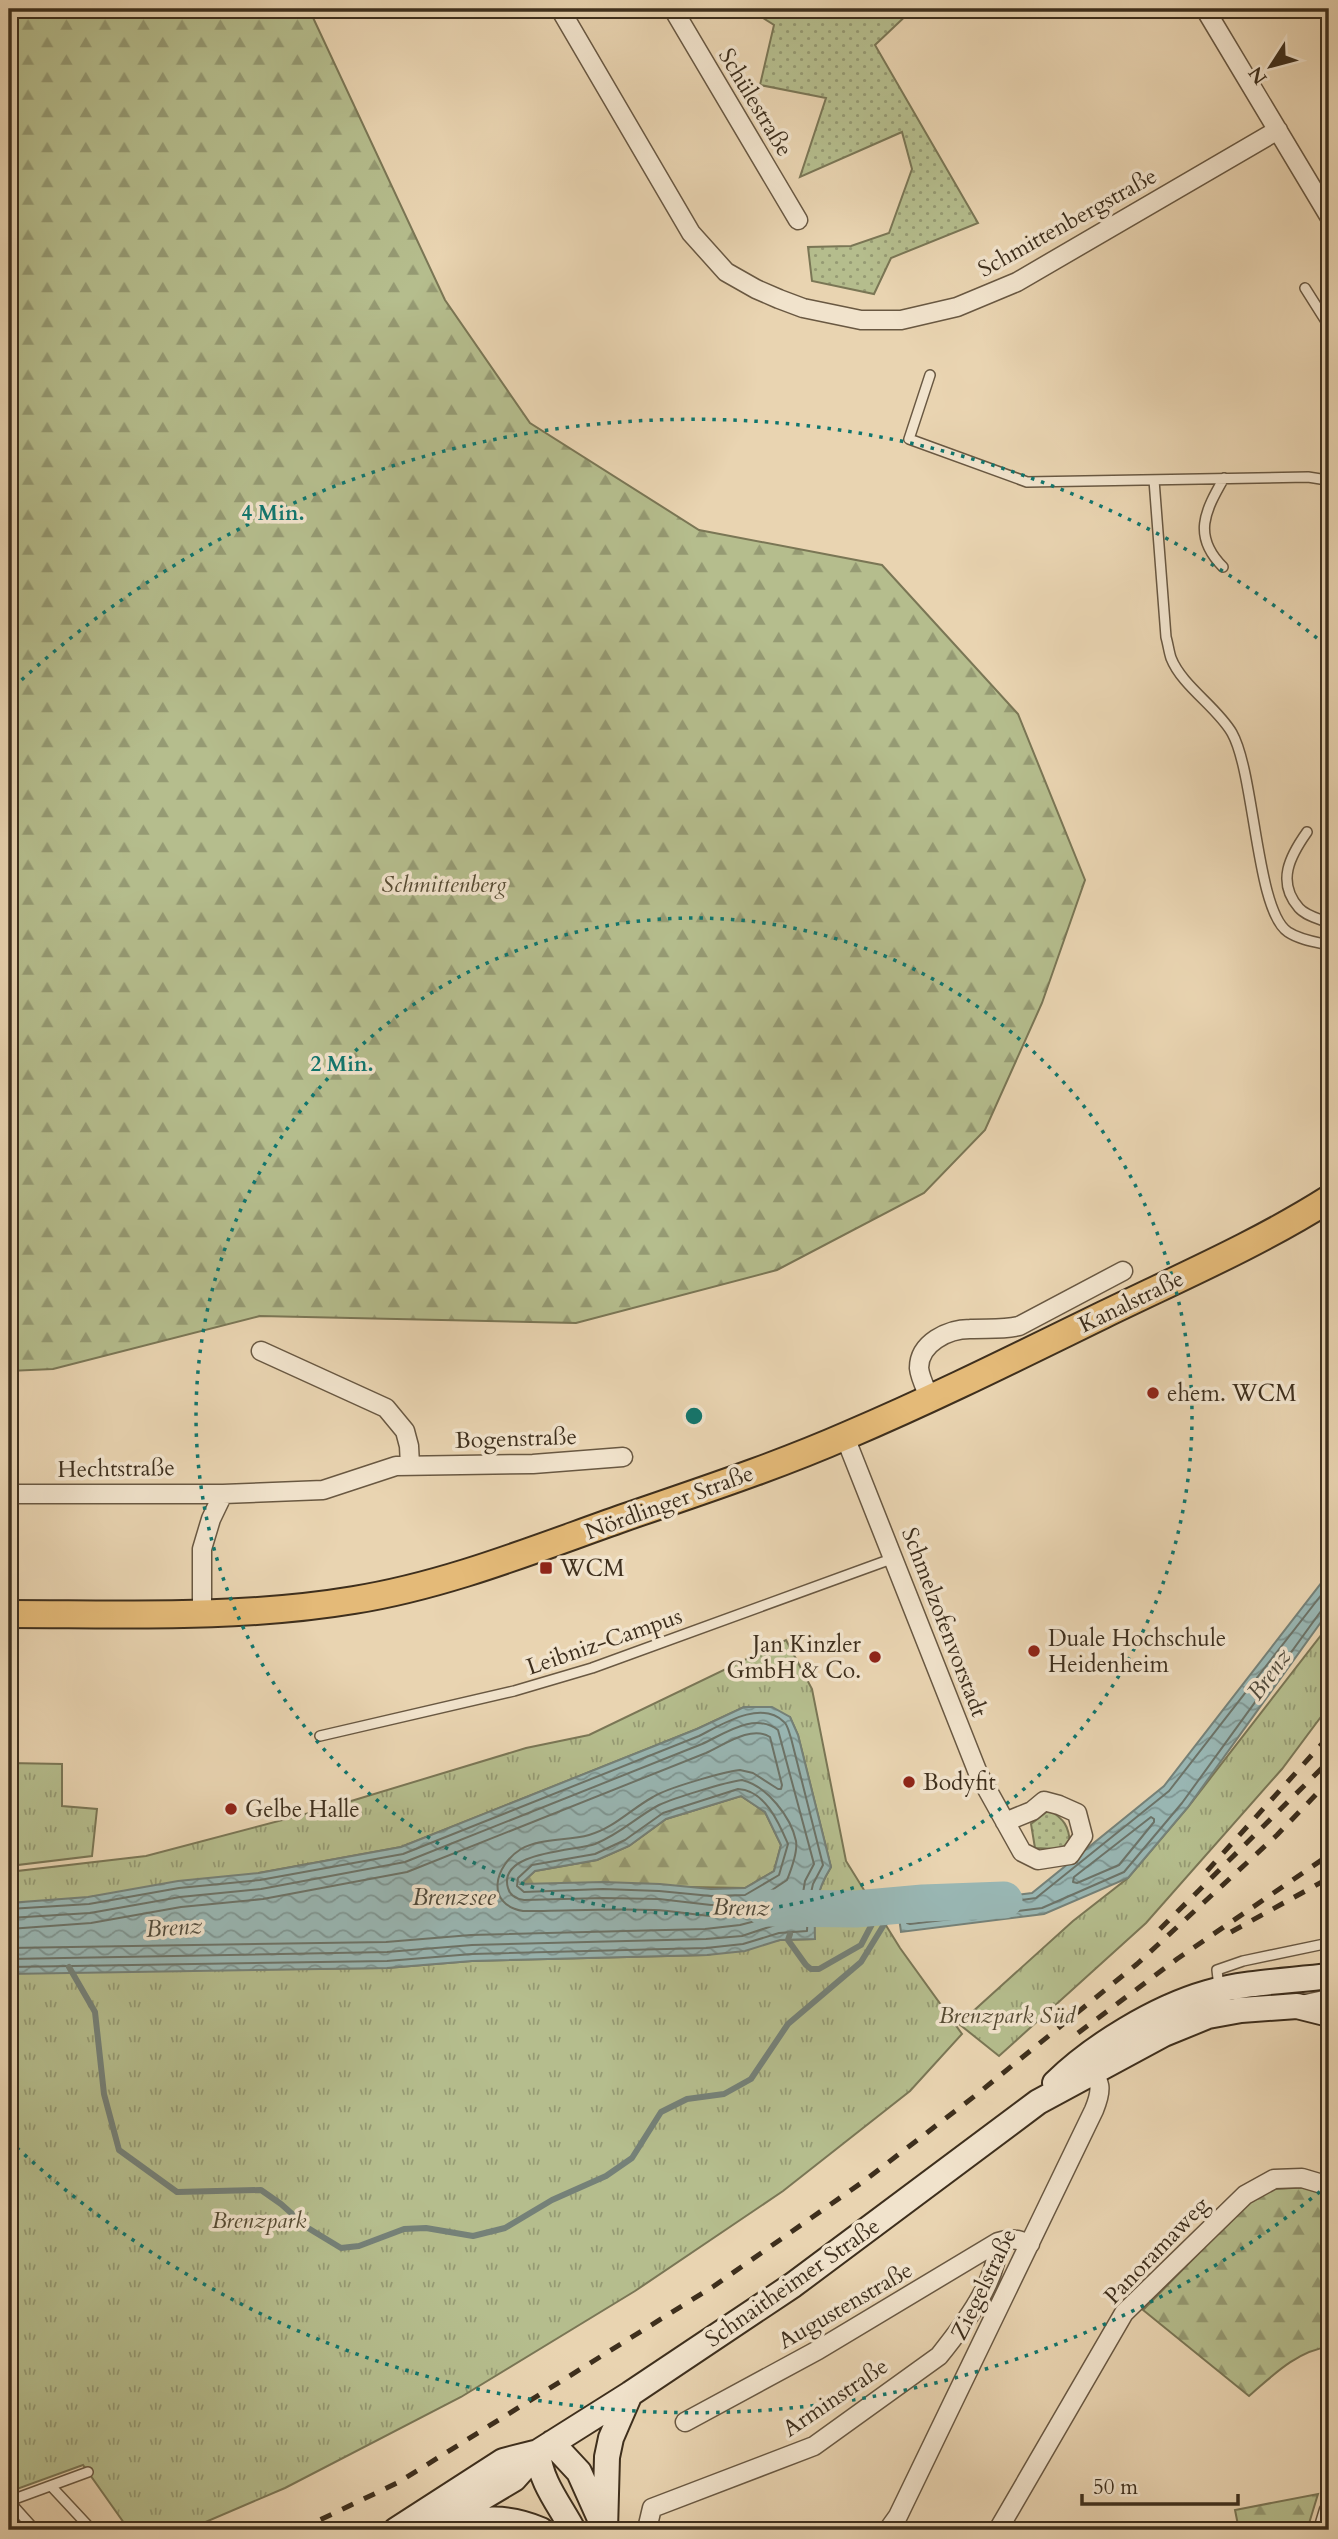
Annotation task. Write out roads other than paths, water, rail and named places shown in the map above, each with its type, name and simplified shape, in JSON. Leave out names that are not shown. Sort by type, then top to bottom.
[{"type":"main road","name":"Kanalstraße","points":[[845,1437],[1253,1241],[1329,1199]]},
{"type":"main road","name":"Nördlinger Straße","points":[[9,1614],[202,1613],[282,1609],[354,1600],[419,1587],[537,1550],[845,1437]]},
{"type":"street","name":"Schmittenbergstraße","points":[[560,9],[691,233],[709,256],[726,272],[756,289],[803,308],[861,320],[901,320],[957,307],[1017,282],[1278,130]]},
{"type":"street","name":"Schülestraße","points":[[673,9],[798,220]]},
{"type":"street","points":[[1205,9],[1329,216]]},
{"type":"street","name":"Kanalstraße","points":[[930,1398],[919,1368],[921,1354],[927,1345],[954,1331],[1019,1326],[1123,1271]]},
{"type":"street","points":[[261,1351],[386,1408],[405,1430],[410,1465]]},
{"type":"street","name":"Schmelzofenvorstadt","points":[[845,1437],[978,1773],[1034,1873]]},
{"type":"street","name":"Bogenstraße","points":[[223,1494],[323,1490],[386,1467],[533,1464],[623,1457]]},
{"type":"street","name":"Hechtstraße","points":[[9,1494],[223,1494]]},
{"type":"street","points":[[202,1613],[202,1549],[211,1519],[223,1494]]},
{"type":"street","points":[[1005,1822],[1032,1811],[1044,1801],[1077,1813],[1083,1836],[1070,1855],[1038,1860],[1022,1852]]},
{"type":"street","name":"Schnaitheimer Straße","points":[[396,2530],[503,2461],[545,2447],[630,2394],[793,2285],[1089,2066],[1189,2022],[1221,2002],[1329,1976]]},
{"type":"street","points":[[1297,2006],[1329,1999]]},
{"type":"street","name":"Schnaitheimer Straße","points":[[1221,2002],[1266,2007],[1297,2006],[1329,2014]]},
{"type":"street","name":"Ziegelstraße","points":[[888,2530],[898,2516],[1097,2101],[1099,2082],[1089,2066]]},
{"type":"street","name":"Panoramaweg","points":[[999,2530],[1124,2314],[1245,2195],[1274,2179],[1302,2178],[1329,2186]]},
{"type":"street","points":[[999,2242],[1019,2239],[1030,2244]]},
{"type":"street","name":"Augustenstraße","points":[[685,2422],[852,2331],[999,2242]]},
{"type":"street","name":"Arminstraße","points":[[647,2529],[652,2508],[814,2446],[939,2356],[994,2273],[999,2258],[999,2242]]},
{"type":"street","points":[[605,2530],[607,2458],[611,2438],[630,2394]]},
{"type":"street","points":[[573,2530],[539,2468],[545,2447],[579,2472],[605,2530]]},
{"type":"street","name":"Schnaitheimer Straße","points":[[428,2530],[514,2479],[545,2447]]},
{"type":"street","points":[[1322,2530],[1329,2510]]},
{"type":"street","points":[[447,2530],[466,2522],[492,2519],[512,2520],[541,2530]]},
{"type":"lane","points":[[1305,288],[1329,326]]},
{"type":"lane","points":[[930,375],[909,439],[1027,482],[1308,477],[1328,480]]},
{"type":"lane","points":[[1223,567],[1211,555],[1203,525],[1207,510],[1224,478]]},
{"type":"lane","points":[[1154,480],[1166,637],[1172,660],[1232,733],[1242,760],[1263,874],[1273,909],[1286,931],[1306,940],[1329,945]]},
{"type":"lane","points":[[1307,832],[1291,854],[1287,883],[1300,910],[1329,923]]},
{"type":"lane","name":"Leibniz-Campus","points":[[320,1737],[514,1691],[592,1668],[894,1558]]},
{"type":"lane","points":[[1221,2002],[1217,1970],[1243,1961],[1329,1943]]},
{"type":"lane","points":[[34,2530],[9,2501],[88,2472]]},
{"type":"lane","points":[[51,2486],[92,2530]]},
{"type":"water","points":[[1329,1573],[1329,1611],[1188,1807],[1128,1878],[1044,1914],[901,1932],[898,1910],[1032,1893],[1164,1786]]},
{"type":"water","name":"Brenzsee","points":[[744,1707],[772,1707],[790,1717],[798,1735],[831,1867],[817,1901],[815,1939],[780,1940],[745,1951],[707,1955],[472,1961],[387,1968],[9,1974],[9,1903],[88,1897],[178,1881],[259,1873],[401,1847],[697,1729]],"holes":[[[741,1796],[765,1812],[781,1845],[774,1871],[745,1888],[711,1889],[603,1882],[521,1884],[535,1871],[597,1860],[629,1846],[666,1819]]]},
{"type":"waterway","name":"Brenz","points":[[765,1908],[856,1909],[1004,1900]]},
{"type":"waterway","points":[[69,1967],[95,2012],[104,2094],[119,2150],[177,2192],[261,2190],[308,2228],[341,2248],[359,2246],[404,2229],[426,2228],[473,2236],[505,2228],[552,2200],[606,2176],[632,2158],[661,2112],[687,2099],[724,2094],[751,2079],[788,2024],[861,1962],[896,1905]]},
{"type":"waterway","points":[[790,1934],[788,1940],[806,1965],[811,1969],[819,1969],[861,1945],[881,1907]]},
{"type":"railway","points":[[1207,1871],[1329,1736]]},
{"type":"railway","points":[[1160,1929],[1329,1761]]},
{"type":"railway","points":[[299,2530],[399,2482],[714,2286],[864,2181],[976,2095],[1137,1964],[1277,1835],[1329,1781]]},
{"type":"railway","points":[[1078,2033],[1177,1959],[1329,1855]]},
{"type":"railway","points":[[1231,1932],[1329,1878]]},
{"type":"place","name":"ehem. WCM","points":[[1153,1393]]},
{"type":"place","name":"WCM","points":[[546,1568]]},
{"type":"place","name":"Duale Hochschule Heidenheim","points":[[1034,1651]]},
{"type":"place","name":"Jan Kinzler GmbH & Co.","points":[[875,1657]]},
{"type":"place","name":"Bodyfit","points":[[909,1782]]},
{"type":"place","name":"Gelbe Halle","points":[[231,1809]]},
{"type":"park label","name":"Schmittenberg","points":[[444,884]]},
{"type":"park label","name":"Brenzpark Süd","points":[[1007,2015]]},
{"type":"park label","name":"Brenzpark","points":[[259,2220]]}]
